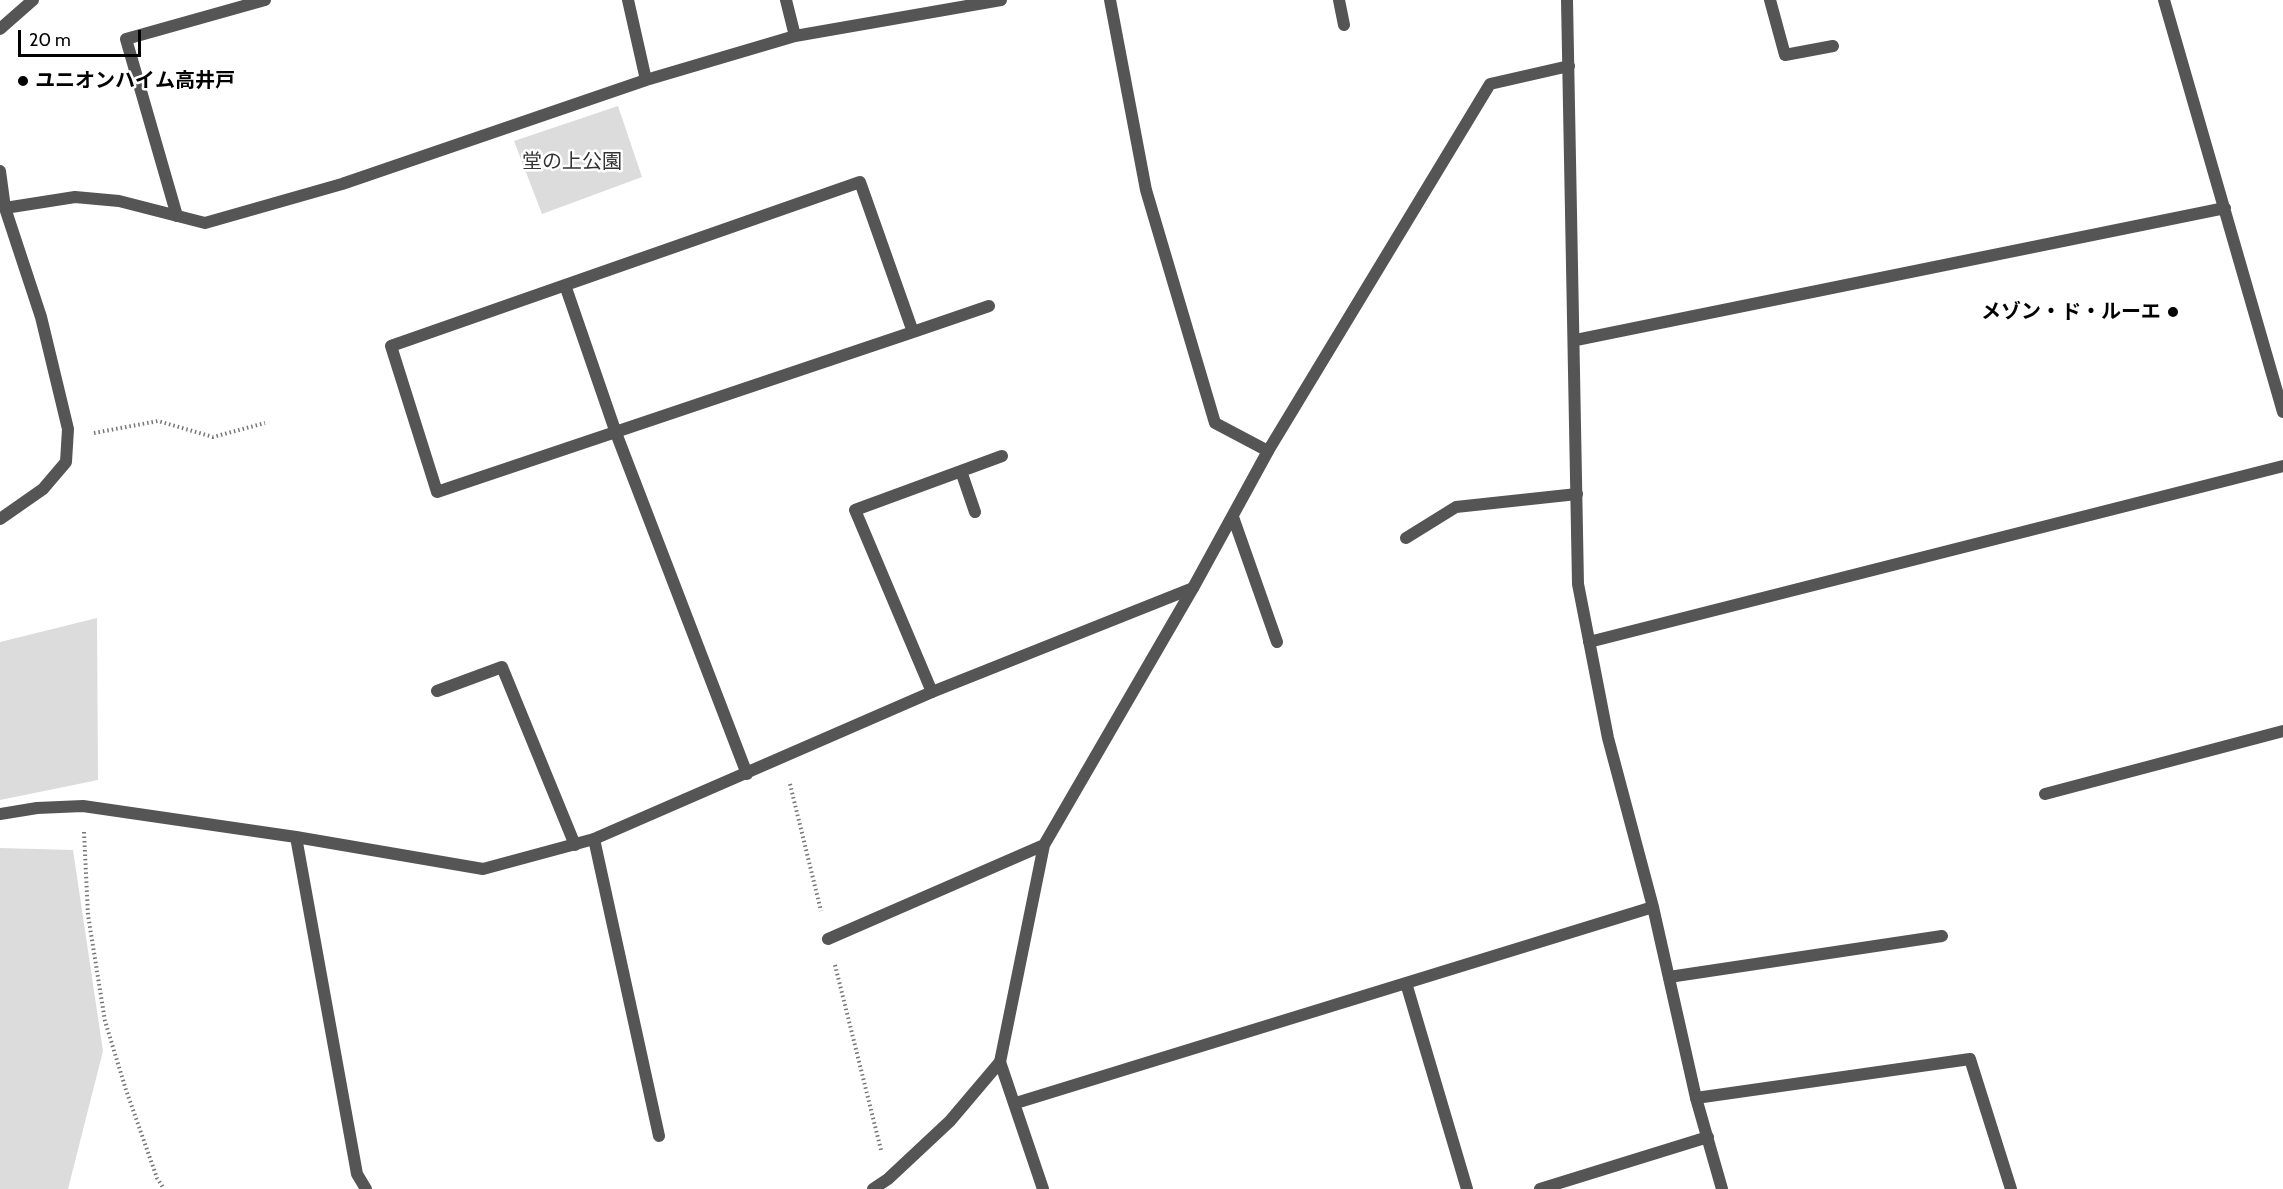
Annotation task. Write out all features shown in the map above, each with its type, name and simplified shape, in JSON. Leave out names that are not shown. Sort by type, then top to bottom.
[{"type":"street","points":[[0,29],[33,0]]},
{"type":"street","points":[[177,216],[126,39],[265,0]]},
{"type":"street","points":[[628,0],[646,80]]},
{"type":"street","points":[[786,0],[795,36]]},
{"type":"street","points":[[5,208],[75,197],[119,201],[205,223],[342,184],[646,80],[795,36],[1001,0]]},
{"type":"street","points":[[1110,0],[1146,190],[1215,423],[1268,451]]},
{"type":"street","points":[[1339,0],[1344,25]]},
{"type":"street","points":[[1568,0],[1576,340],[1578,584],[1608,738],[1653,908],[1696,1098],[1722,1189]]},
{"type":"street","points":[[1770,0],[1785,55],[1833,46]]},
{"type":"street","points":[[2164,0],[2283,411]]},
{"type":"street","points":[[873,1189],[888,1179],[950,1122],[1000,1062],[1044,845],[1193,588],[1268,451],[1490,84],[1569,66]]},
{"type":"street","points":[[0,171],[5,208],[41,317],[68,429],[66,462],[43,489],[0,519]]},
{"type":"street","points":[[913,332],[860,182],[391,346],[437,492],[616,433],[913,332],[989,306]]},
{"type":"street","points":[[1576,340],[2225,208]]},
{"type":"street","points":[[565,285],[616,433],[747,774]]},
{"type":"street","points":[[932,692],[855,510],[1002,456]]},
{"type":"street","points":[[1589,642],[2283,466]]},
{"type":"street","points":[[961,471],[975,512]]},
{"type":"street","points":[[1406,538],[1456,507],[1577,494]]},
{"type":"street","points":[[1233,517],[1277,642]]},
{"type":"street","points":[[0,814],[37,808],[83,806],[296,837],[483,869],[594,839],[932,692],[1193,588]]},
{"type":"street","points":[[437,691],[502,667],[575,844]]},
{"type":"street","points":[[2044,794],[2283,731]]},
{"type":"street","points":[[296,837],[357,1174],[366,1189]]},
{"type":"street","points":[[594,839],[659,1136]]},
{"type":"street","points":[[828,939],[1044,845]]},
{"type":"street","points":[[1016,1104],[1653,908]]},
{"type":"street","points":[[1669,977],[1942,936]]},
{"type":"street","points":[[1406,984],[1467,1189]]},
{"type":"street","points":[[1696,1098],[1970,1059],[2012,1189]]},
{"type":"street","points":[[1000,1062],[1043,1189]]},
{"type":"street","points":[[1540,1189],[1708,1137]]},
{"type":"path","points":[[67,438],[158,422],[213,437],[265,423]]},
{"type":"path","points":[[83,806],[88,915],[105,1021],[126,1090],[157,1178],[164,1189]]},
{"type":"green space","name":"堂の上公園","points":[[618,106],[642,177],[542,214],[514,141]]},
{"type":"green space","points":[[97,618],[98,780],[0,800],[0,642]]},
{"type":"green space","points":[[0,848],[73,850],[103,1051],[68,1189],[0,1189]]},
{"type":"place","name":"ユニオンハイム高井戸","points":[[23,81]]},
{"type":"place","name":"メゾン・ド・ルーエ","points":[[2173,312]]}]
